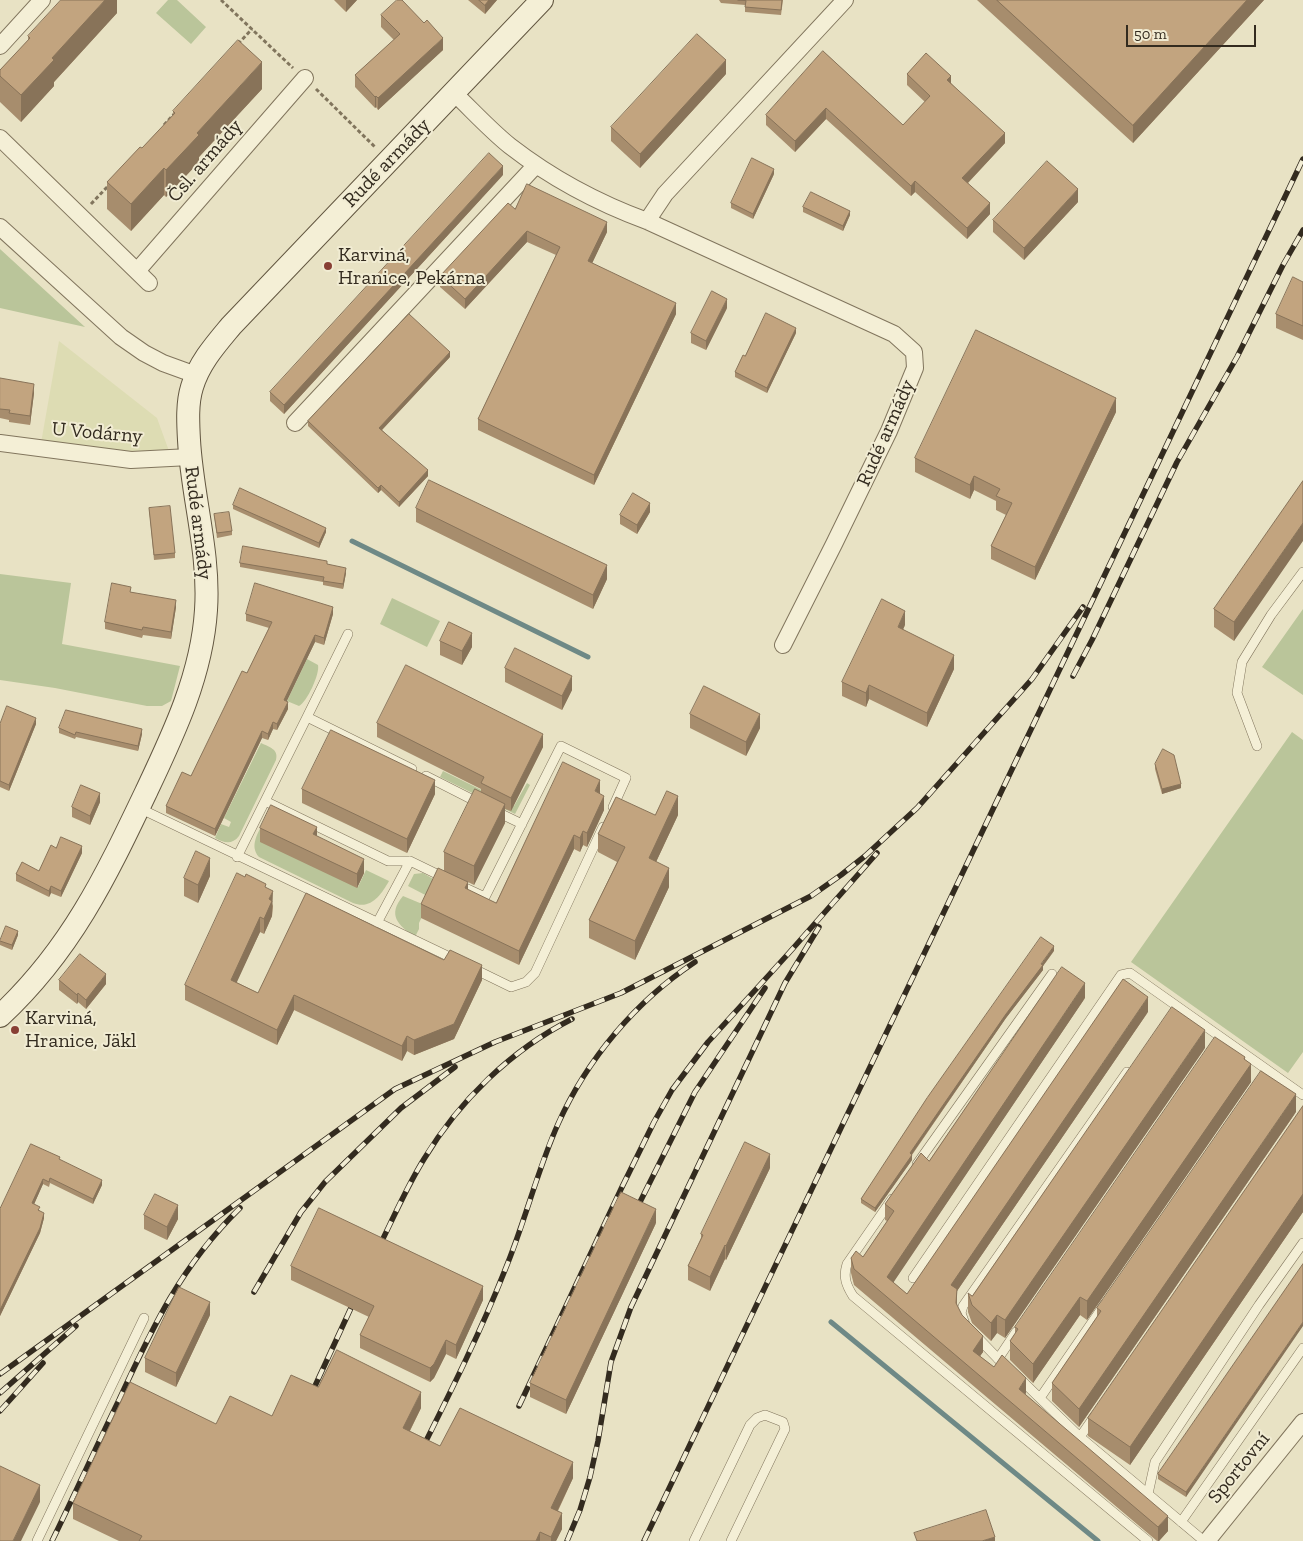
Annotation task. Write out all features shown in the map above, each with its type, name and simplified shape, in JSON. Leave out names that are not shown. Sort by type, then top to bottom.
[{"type":"main road","name":"Rudé armády","points":[[4,1007],[46,967],[80,921],[103,880],[138,808],[188,696],[202,642],[207,591],[204,555],[190,457],[189,401],[196,375],[210,352],[231,326],[542,0]]},
{"type":"street","points":[[0,46],[42,0]]},
{"type":"street","points":[[646,221],[665,194],[845,0]]},
{"type":"street","name":"Čsl. armády","points":[[137,271],[305,78]]},
{"type":"street","name":"Rudé armády","points":[[454,93],[508,144],[536,165],[614,209],[646,221],[894,334],[914,352],[915,368],[889,431],[783,645]]},
{"type":"street","points":[[0,138],[149,283]]},
{"type":"street","points":[[295,423],[536,165]]},
{"type":"street","points":[[0,227],[121,337],[163,363],[196,375]]},
{"type":"street","name":"U Vodárny","points":[[0,443],[131,460],[190,457]]},
{"type":"street","name":"Sportovní","points":[[1206,1541],[1303,1422]]},
{"type":"lane","points":[[1257,746],[1237,692],[1242,662],[1271,615],[1303,572]]},
{"type":"lane","points":[[237,857],[348,634]]},
{"type":"lane","points":[[307,717],[522,824]]},
{"type":"lane","points":[[265,801],[388,861],[410,861],[485,897],[561,746],[626,778],[610,814]]},
{"type":"lane","points":[[138,808],[237,857],[511,986],[526,982],[535,973],[606,822]]},
{"type":"lane","points":[[377,923],[410,861]]},
{"type":"lane","points":[[913,1278],[1121,975],[1130,973],[1174,1004],[1217,1041],[1267,1070],[1303,1095]]},
{"type":"lane","points":[[909,1175],[1052,974]]},
{"type":"lane","points":[[1169,1012],[1174,1004]]},
{"type":"lane","points":[[1134,1062],[963,1306],[962,1320],[998,1359],[1080,1437],[1206,1541]]},
{"type":"lane","points":[[1262,1078],[1267,1070]]},
{"type":"lane","points":[[898,1191],[847,1264],[844,1274],[847,1286],[853,1296],[1148,1541]]},
{"type":"lane","points":[[1148,1494],[1155,1462],[1259,1305],[1303,1243]]},
{"type":"lane","points":[[1040,1398],[1108,1299]]},
{"type":"lane","points":[[37,1541],[144,1318]]},
{"type":"lane","points":[[998,1359],[1020,1327]]},
{"type":"lane","points":[[1181,1522],[1303,1348]]},
{"type":"lane","points":[[1080,1437],[1097,1413]]},
{"type":"lane","points":[[694,1541],[750,1425],[757,1418],[765,1415],[782,1422],[785,1430],[731,1541]]},
{"type":"path","points":[[233,51],[252,29]]},
{"type":"path","points":[[160,130],[180,108]]},
{"type":"path","points":[[81,216],[114,180]]},
{"type":"green space","points":[[168,0],[177,0],[206,27],[191,44],[156,13]]},
{"type":"green space","points":[[0,249],[85,327],[0,308]]},
{"type":"green space","points":[[59,341],[157,418],[169,451],[139,453],[41,443]]},
{"type":"green space","points":[[0,574],[71,583],[62,644],[180,666],[171,701],[162,706],[147,706],[55,688],[0,680]]},
{"type":"green space","points":[[392,598],[440,621],[427,647],[380,624]]},
{"type":"green space","points":[[1303,609],[1303,695],[1262,667]]},
{"type":"green space","points":[[307,659],[318,665],[318,669],[309,694],[299,706],[287,701]]},
{"type":"green space","points":[[1292,732],[1303,740],[1303,1052],[1288,1073],[1131,962]]},
{"type":"green space","points":[[261,743],[275,751],[276,760],[239,836],[231,842],[218,840],[215,838],[221,824],[229,827],[231,822],[224,818]]},
{"type":"green space","points":[[443,771],[514,806],[527,783],[530,785],[515,814],[440,777]]},
{"type":"green space","points":[[264,821],[261,841],[358,887],[366,870],[389,881],[375,900],[359,905],[353,903],[259,857],[256,853],[255,844]]},
{"type":"green space","points":[[423,873],[440,883],[431,898],[408,886],[414,874]]},
{"type":"green space","points":[[403,896],[427,906],[415,937],[400,924],[395,914],[398,903]]},
{"type":"building","points":[[61,0],[105,0],[52,58],[54,60],[21,95],[0,76],[0,70],[30,38],[28,36]]},
{"type":"building","points":[[397,0],[402,0],[424,23],[427,20],[443,38],[378,98],[355,75],[400,34],[381,15]]},
{"type":"building","points":[[479,0],[489,0],[485,5]]},
{"type":"building","points":[[738,0],[782,0],[781,10],[745,7],[746,1]]},
{"type":"building","points":[[997,0],[1247,0],[1133,125]]},
{"type":"building","points":[[697,34],[726,60],[640,154],[611,127]]},
{"type":"building","points":[[238,40],[262,62],[197,133],[199,135],[166,170],[164,168],[131,204],[107,182],[175,113],[173,111]]},
{"type":"building","points":[[823,51],[903,125],[930,96],[907,74],[926,53],[951,76],[947,80],[1005,133],[962,178],[990,203],[967,228],[915,181],[911,186],[826,108],[795,141],[766,115]]},
{"type":"building","points":[[489,153],[503,166],[284,405],[270,392]]},
{"type":"building","points":[[752,158],[774,169],[753,214],[731,203]]},
{"type":"building","points":[[1047,161],[1078,189],[1024,248],[993,220]]},
{"type":"building","points":[[527,184],[607,222],[588,261],[676,303],[594,475],[478,419],[560,247],[527,231],[465,299],[440,276],[508,203],[515,209]]},
{"type":"building","points":[[811,192],[850,211],[843,226],[803,207]]},
{"type":"building","points":[[1293,277],[1303,282],[1303,326],[1276,314]]},
{"type":"building","points":[[712,291],[727,299],[706,341],[691,333]]},
{"type":"building","points":[[766,313],[796,328],[767,388],[735,372]]},
{"type":"building","points":[[409,314],[450,352],[379,428],[428,470],[399,502],[381,485],[378,488],[308,421]]},
{"type":"building","points":[[976,330],[1116,398],[1035,567],[991,546],[1012,503],[996,496],[1000,489],[974,476],[970,485],[915,458]]},
{"type":"building","points":[[0,378],[34,384],[30,416],[9,413],[10,410],[0,409]]},
{"type":"building","points":[[429,480],[607,565],[593,595],[416,508]]},
{"type":"building","points":[[1303,481],[1303,523],[1234,622],[1214,609]]},
{"type":"building","points":[[240,488],[326,528],[319,543],[233,505]]},
{"type":"building","points":[[633,493],[650,503],[637,525],[620,515]]},
{"type":"building","points":[[170,506],[175,553],[154,555],[149,508]]},
{"type":"building","points":[[229,512],[232,531],[217,533],[214,514]]},
{"type":"building","points":[[243,546],[327,561],[327,564],[346,568],[343,584],[323,581],[324,577],[240,563]]},
{"type":"building","points":[[112,583],[131,587],[130,592],[176,600],[171,632],[143,627],[142,630],[105,622]]},
{"type":"building","points":[[255,583],[333,607],[324,638],[315,635],[284,700],[288,702],[277,724],[273,722],[268,734],[262,731],[215,829],[166,806],[182,772],[191,776],[242,671],[247,673],[272,622],[246,614]]},
{"type":"building","points":[[882,599],[905,611],[898,627],[954,655],[927,713],[869,685],[866,693],[842,682]]},
{"type":"building","points":[[449,622],[472,633],[462,651],[440,641]]},
{"type":"building","points":[[515,648],[572,676],[562,696],[505,668]]},
{"type":"building","points":[[406,665],[543,734],[511,798],[481,783],[484,777],[377,723]]},
{"type":"building","points":[[704,686],[760,714],[746,742],[690,714]]},
{"type":"building","points":[[7,706],[36,718],[9,785],[0,781],[0,724]]},
{"type":"building","points":[[66,710],[142,729],[138,746],[76,732],[75,735],[59,728]]},
{"type":"building","points":[[331,730],[435,780],[407,839],[302,789]]},
{"type":"building","points":[[1163,749],[1174,755],[1181,784],[1162,789],[1155,764]]},
{"type":"building","points":[[563,762],[600,780],[595,791],[604,796],[587,833],[583,831],[580,838],[574,835],[519,951],[421,904],[438,868],[468,882],[465,888],[496,903]]},
{"type":"building","points":[[81,785],[100,793],[90,816],[72,807]]},
{"type":"building","points":[[475,789],[505,804],[474,866],[444,852]]},
{"type":"building","points":[[667,791],[678,796],[649,858],[669,868],[635,941],[589,920],[625,847],[598,834],[616,797],[655,815]]},
{"type":"building","points":[[271,805],[317,827],[313,834],[364,859],[357,874],[260,828]]},
{"type":"building","points":[[61,837],[82,846],[61,891],[51,886],[49,891],[16,874],[22,862],[39,871],[51,845],[56,848]]},
{"type":"building","points":[[196,851],[210,858],[198,885],[184,878]]},
{"type":"building","points":[[237,873],[245,877],[246,874],[266,884],[265,887],[273,891],[269,899],[272,901],[264,919],[260,917],[231,980],[258,993],[306,893],[444,960],[450,950],[482,965],[454,1024],[414,1040],[407,1036],[402,1046],[294,995],[277,1030],[185,985]]},
{"type":"building","points":[[6,926],[18,931],[12,945],[0,941]]},
{"type":"building","points":[[1041,937],[1054,946],[1041,964],[1043,965],[1006,1014],[910,1153],[912,1155],[875,1208],[861,1199],[927,1098]]},
{"type":"building","points":[[80,954],[106,974],[86,1000],[59,980]]},
{"type":"building","points":[[1062,967],[1085,983],[887,1277],[907,1294],[1123,979],[1148,997],[951,1285],[957,1289],[956,1303],[962,1315],[983,1336],[973,1351],[994,1367],[1002,1355],[1026,1378],[1019,1389],[1168,1516],[1158,1527],[854,1269],[851,1258],[856,1251],[863,1257],[894,1211],[885,1204],[921,1153],[929,1161]]},
{"type":"building","points":[[1172,1007],[1205,1030],[1005,1320],[997,1315],[991,1323],[972,1305],[968,1293],[972,1296]]},
{"type":"building","points":[[1215,1037],[1245,1057],[1244,1059],[1251,1064],[1087,1301],[1080,1297],[1033,1364],[1010,1341],[1018,1329],[1015,1327]]},
{"type":"building","points":[[1261,1071],[1296,1094],[1079,1409],[1052,1383],[1101,1311],[1097,1308]]},
{"type":"building","points":[[1303,1106],[1303,1194],[1130,1447],[1088,1418]]},
{"type":"building","points":[[745,1142],[770,1154],[710,1277],[688,1266],[703,1235],[701,1234]]},
{"type":"building","points":[[31,1144],[60,1157],[59,1159],[102,1180],[93,1199],[50,1178],[49,1182],[43,1179],[32,1203],[40,1207],[38,1210],[44,1213],[40,1228],[0,1310],[0,1209]]},
{"type":"building","points":[[621,1192],[656,1209],[566,1400],[530,1383]]},
{"type":"building","points":[[155,1194],[178,1205],[167,1227],[144,1215]]},
{"type":"building","points":[[319,1208],[483,1286],[456,1345],[446,1340],[430,1368],[360,1335],[374,1306],[291,1266]]},
{"type":"building","points":[[1303,1264],[1303,1322],[1186,1492],[1158,1474]]},
{"type":"building","points":[[179,1287],[210,1302],[176,1373],[145,1358]]},
{"type":"building","points":[[337,1350],[421,1392],[403,1428],[440,1446],[460,1408],[573,1462],[551,1508],[562,1513],[551,1537],[540,1532],[536,1541],[139,1541],[142,1536],[73,1503],[130,1382],[216,1424],[230,1396],[272,1416],[291,1375],[318,1387]]},
{"type":"building","points":[[0,1466],[40,1485],[13,1541],[0,1541]]},
{"type":"building","points":[[986,1510],[995,1537],[982,1541],[917,1541],[914,1533]]},
{"type":"waterway","points":[[352,541],[588,657]]},
{"type":"waterway","points":[[831,1322],[1098,1541]]},
{"type":"railway","points":[[644,1541],[1303,159]]},
{"type":"railway","points":[[1073,676],[1177,462],[1237,357],[1283,265],[1303,230]]},
{"type":"railway","points":[[0,1374],[395,1089],[495,1042],[621,993],[811,896],[841,875],[865,856],[917,808],[1032,679],[1083,607]]},
{"type":"railway","points":[[519,1406],[622,1187],[672,1090],[708,1042],[877,853]]},
{"type":"railway","points":[[567,1541],[580,1510],[590,1477],[611,1362],[631,1307],[785,983],[819,927]]},
{"type":"railway","points":[[421,1451],[496,1293],[537,1178],[558,1124],[570,1100],[599,1054],[633,1013],[673,977],[695,962]]},
{"type":"railway","points":[[634,1214],[695,1092],[765,988]]},
{"type":"railway","points":[[377,1251],[417,1170],[453,1117],[470,1097],[508,1062],[528,1046],[572,1019]]},
{"type":"railway","points":[[254,1292],[301,1212],[325,1182],[401,1108],[455,1067]]},
{"type":"railway","points":[[52,1541],[144,1347],[170,1298],[201,1252],[240,1208]]},
{"type":"railway","points":[[309,1399],[356,1297]]},
{"type":"railway","points":[[0,1393],[76,1326]]},
{"type":"railway","points":[[0,1411],[43,1363]]},
{"type":"place","name":"Karviná, Hranice, Pekárna","points":[[328,266]]},
{"type":"place","name":"Karviná, Hranice, Jäkl","points":[[15,1030]]}]
